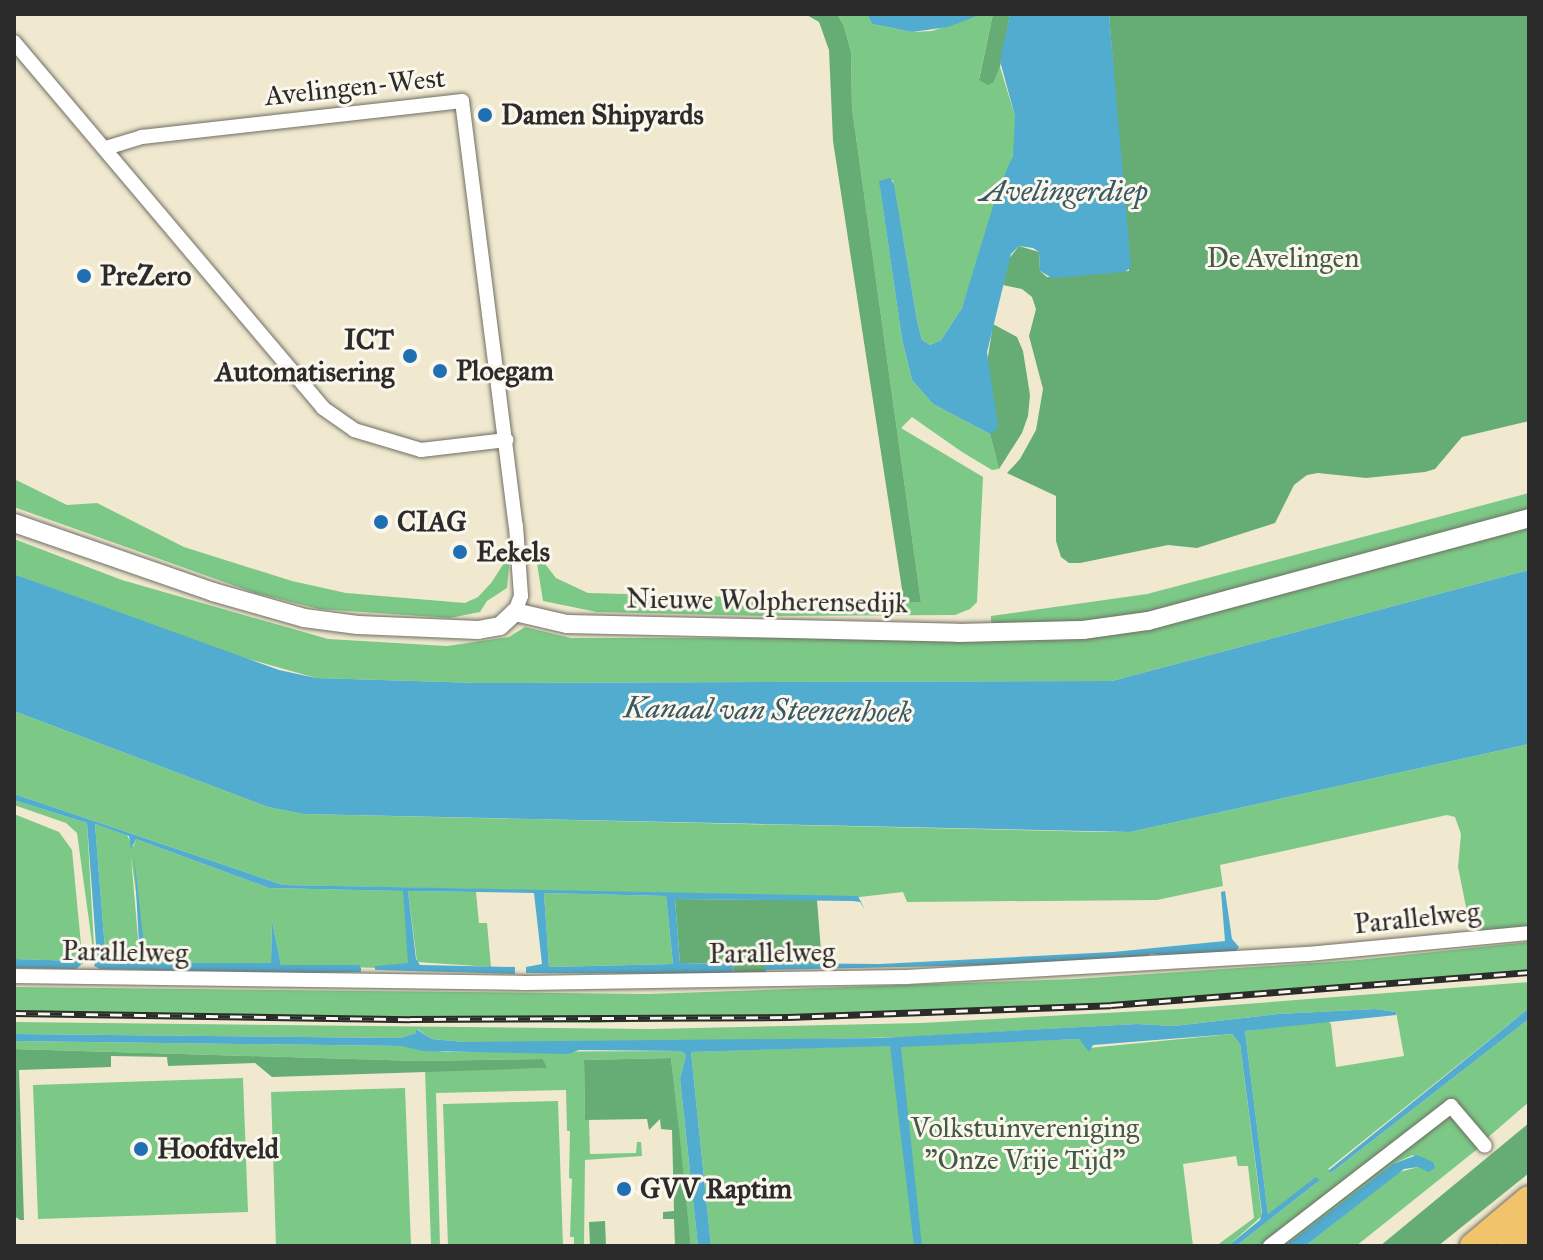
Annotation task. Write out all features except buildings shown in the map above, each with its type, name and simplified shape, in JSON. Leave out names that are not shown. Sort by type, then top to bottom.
[{"type":"highway","points":[[1473,1246],[1529,1199]]},
{"type":"highway","points":[[1509,1246],[1529,1229]]},
{"type":"street","points":[[14,42],[323,408],[354,430],[421,450],[506,440]]},
{"type":"street","name":"Avelingen-West","points":[[106,148],[142,137],[462,101],[506,440],[518,604]]},
{"type":"street","name":"Nieuwe Wolpherensedijk","points":[[518,604],[567,624],[958,633],[1100,629],[1148,621],[1529,518]]},
{"type":"street","points":[[14,523],[213,592],[304,618],[404,630],[478,630],[500,626],[518,604]]},
{"type":"street","name":"Parallelweg","points":[[14,976],[525,983],[905,977],[1323,953],[1529,933]]},
{"type":"street","points":[[1270,1246],[1451,1106],[1485,1146]]},
{"type":"green space","points":[[805,14],[837,14],[844,26],[851,52],[852,108],[921,602],[904,602],[833,141],[829,50],[819,22]]},
{"type":"green space","points":[[837,14],[867,14],[872,24],[912,32],[932,31],[982,14],[993,14],[979,79],[994,82],[1000,67],[1015,116],[1015,148],[962,308],[941,340],[930,345],[922,340],[917,320],[893,180],[880,187],[902,339],[912,380],[933,404],[990,434],[999,469],[992,470],[912,417],[901,428],[983,477],[977,602],[970,609],[955,615],[763,616],[597,612],[543,601],[535,551],[556,578],[588,593],[921,602],[852,108],[851,52],[844,26]]},
{"type":"green space","points":[[993,14],[1010,14],[1000,67],[994,82],[988,85],[979,80]]},
{"type":"green space","name":"De Avelingen","points":[[1109,14],[1529,14],[1529,421],[1462,437],[1435,469],[1425,472],[1366,478],[1318,473],[1307,475],[1294,485],[1275,523],[1197,548],[1168,545],[1080,563],[1069,563],[1061,557],[1056,541],[1056,496],[1007,473],[1020,459],[1036,430],[1043,389],[1029,336],[1036,309],[1032,297],[1022,289],[1003,285],[1008,260],[1019,246],[1039,252],[1040,271],[1047,277],[1129,271]]},
{"type":"green space","points":[[993,324],[1017,337],[1023,351],[1030,395],[1022,433],[999,469],[990,434],[995,414],[987,363]]},
{"type":"green space","points":[[14,479],[67,505],[97,503],[184,547],[292,581],[346,593],[465,603],[478,597],[491,583],[510,554],[507,588],[487,601],[480,612],[450,618],[319,609],[255,593],[14,507]]},
{"type":"green space","points":[[1529,493],[1529,513],[1122,621],[995,624],[991,621],[991,616],[1147,594]]},
{"type":"green space","points":[[1529,525],[1529,570],[1112,681],[479,683],[316,678],[234,655],[14,574],[14,539],[122,580],[328,639],[447,646],[509,637],[525,627],[571,638],[1061,638]]},
{"type":"green space","points":[[14,711],[268,807],[303,814],[1102,832],[1130,832],[1529,744],[1529,926],[1471,932],[1458,867],[1461,834],[1455,817],[1447,815],[1220,865],[1223,886],[1157,900],[907,902],[903,892],[860,897],[283,885],[14,794]]},
{"type":"green space","points":[[14,800],[87,823],[95,965],[77,833],[66,823],[14,805]]},
{"type":"green space","points":[[14,814],[59,832],[72,850],[83,965],[79,961],[14,959]]},
{"type":"green space","points":[[95,824],[127,835],[133,847],[136,839],[269,888],[405,891],[413,969],[281,965],[272,921],[271,963],[146,963],[131,857],[140,961],[106,962]]},
{"type":"green space","points":[[408,891],[476,892],[479,923],[487,923],[491,967],[417,962]]},
{"type":"green space","points":[[544,893],[666,896],[673,964],[549,967]]},
{"type":"green space","points":[[675,899],[817,900],[822,964],[766,963],[766,973],[733,974],[734,964],[680,963]]},
{"type":"green space","points":[[1529,942],[1529,972],[1114,1006],[595,1023],[14,1016],[14,987],[648,994],[1075,979],[1358,960]]},
{"type":"green space","points":[[1529,982],[1529,1008],[1328,1169],[1332,1172],[1529,1019],[1529,1102],[1486,1139],[1453,1101],[1264,1246],[1236,1246],[1320,1180],[1268,1214],[1245,1031],[1328,1021],[1331,1024],[1336,1067],[1404,1056],[1396,1012],[1375,1009],[1278,1014],[1174,1026],[1137,1024],[908,1037],[679,1042],[464,1042],[432,1039],[417,1029],[416,1033],[400,1038],[14,1034],[14,1022],[651,1029],[921,1023],[1180,1009]]},
{"type":"green space","name":"Volkstuinvereniging \"Onze Vrije Tijd\"","points":[[1232,1034],[1240,1044],[1262,1216],[1228,1246],[1216,1246],[1254,1218],[1248,1166],[1238,1166],[1236,1156],[1183,1164],[1193,1246],[711,1246],[691,1052],[1079,1039],[1089,1048]]},
{"type":"green space","points":[[14,1041],[401,1046],[445,1052],[681,1051],[686,1055],[680,1079],[698,1246],[691,1246],[671,1058],[584,1060],[585,1119],[589,1120],[590,1154],[636,1153],[637,1142],[641,1142],[642,1156],[585,1160],[584,1246],[574,1246],[574,1237],[570,1237],[572,1179],[569,1178],[570,1131],[567,1131],[566,1090],[436,1093],[440,1246],[431,1246],[425,1070],[546,1068],[543,1059],[419,1061],[14,1049]]},
{"type":"green space","points":[[14,1049],[419,1061],[543,1059],[547,1068],[272,1077],[255,1063],[168,1066],[167,1057],[111,1056],[111,1067],[19,1070],[24,1220],[20,1220],[14,1216]]},
{"type":"green space","points":[[671,1058],[691,1246],[675,1246],[674,1219],[663,1219],[663,1212],[674,1211],[672,1130],[661,1129],[660,1119],[649,1130],[647,1119],[585,1120],[584,1060]]},
{"type":"green space","name":"Hoofdveld","points":[[243,1078],[248,1212],[38,1219],[33,1085]]},
{"type":"green space","points":[[405,1088],[411,1246],[276,1246],[271,1092]]},
{"type":"green space","points":[[558,1101],[563,1246],[448,1246],[443,1104]]},
{"type":"green space","points":[[1452,1115],[1480,1147],[1356,1246],[1305,1246],[1399,1172],[1418,1167],[1413,1155],[1393,1164],[1285,1246],[1275,1246],[1443,1116]]},
{"type":"green space","points":[[1529,1123],[1529,1173],[1438,1246],[1380,1246]]},
{"type":"green space","points":[[605,1221],[606,1246],[590,1246],[589,1222]]},
{"type":"water","points":[[867,14],[982,14],[948,27],[912,32],[872,24]]},
{"type":"water","name":"Avelingerdiep","points":[[1010,14],[1109,14],[1131,267],[1125,272],[1052,278],[1040,271],[1039,252],[1033,248],[1019,246],[1011,254],[987,352],[998,428],[990,434],[933,404],[912,380],[902,339],[879,181],[890,178],[894,184],[917,320],[922,340],[930,345],[941,340],[962,308],[997,193],[1013,155],[1015,116],[1000,61]]},
{"type":"water","name":"Kanaal van Steenenhoek","points":[[1529,570],[1529,744],[1130,832],[303,814],[268,807],[14,711],[14,574],[279,670],[316,678],[479,683],[1112,681]]},
{"type":"water","points":[[14,794],[283,885],[858,896],[865,910],[860,902],[853,901],[675,899],[680,963],[734,964],[733,974],[526,973],[526,967],[542,964],[534,893],[408,891],[416,959],[420,965],[515,967],[515,974],[375,970],[375,966],[408,963],[403,891],[269,888],[136,839],[131,849],[129,836],[95,824],[106,962],[140,961],[134,855],[146,963],[271,963],[272,921],[281,965],[359,965],[361,972],[100,969],[94,966],[97,958],[87,823],[14,800]],"holes":[[[544,893],[666,896],[673,964],[549,967]]]},
{"type":"water","points":[[1225,891],[1232,939],[1239,947],[1236,951],[1168,956],[1151,954],[1142,958],[1081,963],[763,970],[766,963],[880,964],[1113,952],[1225,941],[1221,892]]},
{"type":"water","points":[[14,959],[80,961],[81,965],[76,969],[14,968]]},
{"type":"water","points":[[1529,1008],[1529,1019],[1332,1172],[1328,1171]]},
{"type":"water","points":[[1375,1009],[1396,1012],[1396,1015],[1245,1031],[1268,1214],[1316,1177],[1320,1180],[1236,1246],[1228,1246],[1260,1220],[1262,1213],[1240,1044],[1232,1034],[1093,1045],[1089,1052],[1079,1039],[901,1047],[922,1246],[914,1246],[890,1046],[691,1052],[711,1246],[698,1246],[680,1079],[686,1055],[681,1051],[579,1050],[568,1054],[423,1051],[401,1046],[14,1041],[14,1034],[400,1038],[416,1033],[416,1029],[432,1039],[464,1042],[880,1038],[1137,1024],[1174,1026],[1278,1014]]},
{"type":"water","points":[[1417,1155],[1433,1162],[1435,1168],[1429,1172],[1418,1167],[1404,1169],[1305,1246],[1285,1246],[1393,1164]]},
{"type":"railway","points":[[14,1013],[410,1019],[788,1017],[1111,1005],[1529,972]]},
{"type":"place","name":"Damen Shipyards","points":[[485,115]]},
{"type":"place","name":"PreZero","points":[[84,276]]},
{"type":"place","name":"ICT Automatisering","points":[[410,356]]},
{"type":"place","name":"Ploegam","points":[[440,371]]},
{"type":"place","name":"CIAG","points":[[381,522]]},
{"type":"place","name":"Eekels","points":[[460,552]]},
{"type":"place","name":"Hoofdveld","points":[[141,1149]]},
{"type":"place","name":"GVV Raptim","points":[[624,1189]]}]
